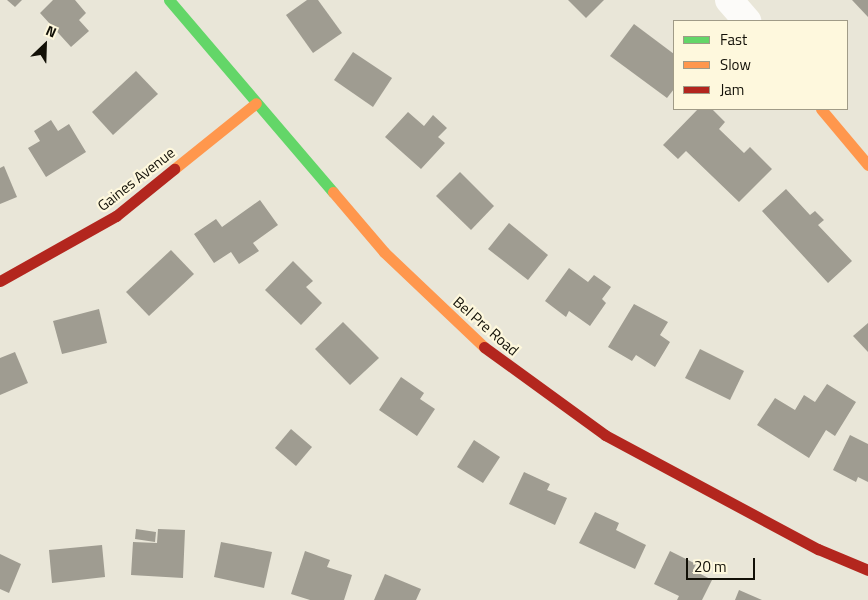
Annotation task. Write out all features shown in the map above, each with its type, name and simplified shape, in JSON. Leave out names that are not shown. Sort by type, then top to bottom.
[{"type":"main road","name":"Bel Pre Road","points":[[169,0],[384,252],[491,354],[605,435],[818,550],[868,570]]},
{"type":"main road","name":"Gaines Avenue","points":[[0,281],[116,216],[256,103]]},
{"type":"main road","points":[[822,110],[868,165]]},
{"type":"street","points":[[729,0],[746,20]]},
{"type":"building","points":[[7,0],[22,0],[15,7]]},
{"type":"building","points":[[53,0],[75,0],[86,13],[79,20],[89,31],[71,47],[40,13]]},
{"type":"building","points":[[307,0],[318,0],[342,33],[313,53],[286,15]]},
{"type":"building","points":[[568,0],[604,0],[586,18]]},
{"type":"building","points":[[852,0],[868,0],[868,17]]},
{"type":"building","points":[[634,24],[673,53],[673,90],[667,98],[610,56]]},
{"type":"building","points":[[353,52],[392,78],[373,107],[334,80]]},
{"type":"building","points":[[136,71],[158,94],[113,135],[92,112]]},
{"type":"building","points":[[697,110],[713,110],[725,122],[719,129],[744,153],[750,147],[772,169],[739,202],[686,151],[678,159],[663,145]]},
{"type":"building","points":[[408,112],[424,126],[433,115],[447,128],[438,137],[445,143],[421,169],[385,137]]},
{"type":"building","points":[[51,120],[58,131],[69,124],[86,152],[46,177],[28,148],[40,141],[34,131]]},
{"type":"building","points":[[4,166],[17,197],[0,204],[0,168]]},
{"type":"building","points":[[460,172],[494,206],[471,230],[436,196]]},
{"type":"building","points":[[786,189],[810,215],[815,211],[824,220],[818,225],[852,261],[828,283],[762,211]]},
{"type":"building","points":[[260,200],[278,225],[253,243],[259,251],[239,264],[231,252],[214,263],[194,234],[216,219],[222,227]]},
{"type":"building","points":[[509,223],[548,255],[528,280],[488,249]]},
{"type":"building","points":[[171,250],[194,274],[149,316],[126,292]]},
{"type":"building","points":[[293,261],[313,281],[306,287],[322,303],[301,325],[265,290]]},
{"type":"building","points":[[569,268],[588,282],[594,275],[611,287],[602,299],[606,303],[590,326],[569,311],[566,317],[545,301]]},
{"type":"building","points":[[634,304],[668,322],[660,335],[670,342],[655,367],[636,355],[632,361],[608,347]]},
{"type":"building","points":[[99,309],[107,343],[62,354],[53,321]]},
{"type":"building","points":[[343,322],[379,358],[350,385],[315,349]]},
{"type":"building","points":[[868,323],[868,352],[853,336]]},
{"type":"building","points":[[700,349],[744,371],[730,400],[685,378]]},
{"type":"building","points":[[15,352],[28,383],[0,395],[0,358]]},
{"type":"building","points":[[401,377],[424,393],[420,399],[435,409],[417,436],[379,410]]},
{"type":"building","points":[[827,384],[856,402],[835,436],[826,430],[809,458],[757,425],[775,398],[795,410],[804,395],[815,402]]},
{"type":"building","points":[[291,429],[312,447],[296,466],[275,448]]},
{"type":"building","points":[[850,435],[868,444],[868,482],[858,477],[856,482],[833,470]]},
{"type":"building","points":[[474,440],[500,457],[483,483],[457,467]]},
{"type":"building","points":[[524,472],[550,484],[547,490],[567,498],[555,525],[509,504]]},
{"type":"building","points":[[595,512],[619,523],[616,530],[646,545],[635,569],[579,543]]},
{"type":"building","points":[[136,529],[156,532],[155,542],[135,539]]},
{"type":"building","points":[[158,529],[185,530],[183,578],[131,575],[133,542],[157,543]]},
{"type":"building","points":[[221,542],[272,552],[264,588],[214,577]]},
{"type":"building","points":[[102,545],[105,577],[52,583],[49,550]]},
{"type":"building","points":[[305,551],[330,560],[327,567],[352,575],[344,600],[310,600],[291,594]]},
{"type":"building","points":[[670,551],[696,564],[693,570],[712,580],[702,600],[677,600],[679,596],[654,584]]},
{"type":"building","points":[[0,554],[21,564],[9,593],[0,589]]},
{"type":"building","points":[[385,574],[421,589],[416,600],[374,600]]},
{"type":"building","points":[[739,590],[762,600],[735,600]]},
{"type":"traffic: fast","points":[[169,0],[333,192]]},
{"type":"traffic: slow","points":[[174,169],[256,103]]},
{"type":"traffic: slow","points":[[822,110],[868,165]]},
{"type":"traffic: slow","points":[[333,192],[384,252],[484,347]]},
{"type":"traffic: jam","points":[[0,281],[116,216],[174,169]]},
{"type":"traffic: jam","points":[[484,347],[605,435],[818,549],[868,570]]}]
